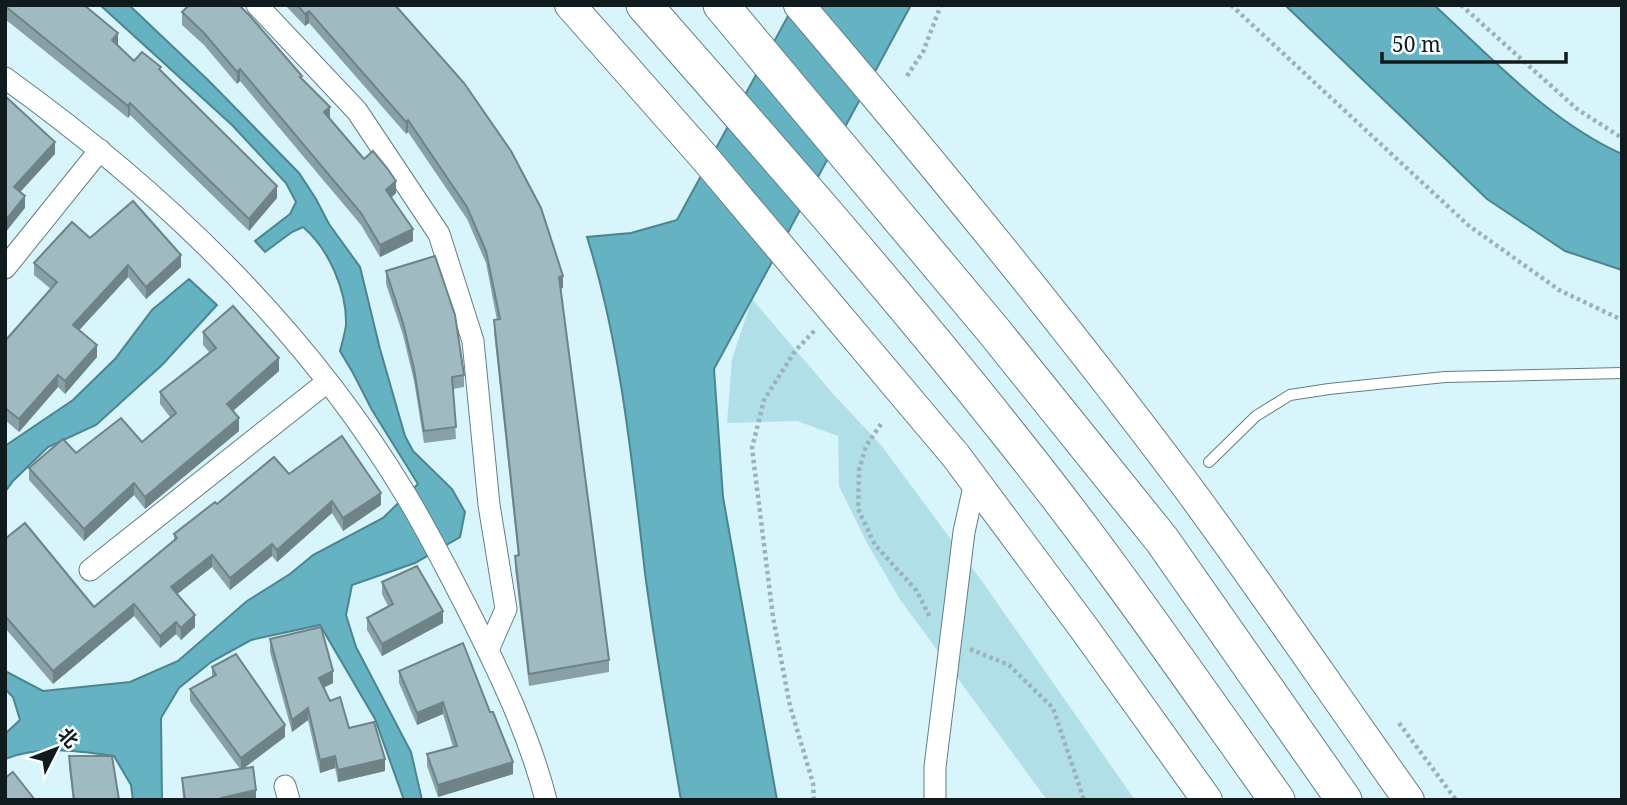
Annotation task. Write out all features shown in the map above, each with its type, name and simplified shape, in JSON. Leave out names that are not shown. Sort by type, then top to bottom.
[{"type":"highway","points":[[632,5],[733,106]]},
{"type":"highway","points":[[644,5],[812,198],[1012,437],[1110,567],[1277,800]]},
{"type":"highway","points":[[729,15],[993,330],[1162,540],[1344,800]]},
{"type":"main road","points":[[570,5],[704,157],[975,482],[1207,800]]},
{"type":"main road","points":[[799,5],[1020,271],[1186,485],[1409,800]]},
{"type":"street","points":[[257,5],[357,111],[439,234],[473,341],[489,505],[506,609],[488,650]]},
{"type":"street","points":[[5,78],[100,150],[183,222],[254,293],[327,382],[374,446],[442,558],[509,694],[538,768],[546,800]]},
{"type":"street","points":[[5,268],[100,150]]},
{"type":"street","points":[[90,570],[327,382]]},
{"type":"street","points":[[935,800],[935,767],[964,532],[975,482]]},
{"type":"lane","points":[[1209,462],[1256,416],[1290,395],[1445,377],[1622,373]]},
{"type":"path","points":[[907,76],[923,52],[941,5]]},
{"type":"path","points":[[1231,5],[1468,225],[1559,290],[1622,320]]},
{"type":"path","points":[[1461,5],[1577,109],[1622,138]]},
{"type":"path","points":[[814,800],[813,783],[790,706],[773,617],[752,448],[764,400],[795,351],[832,310]]},
{"type":"path","points":[[1399,723],[1456,800]]},
{"type":"shaded area","points":[[100,5],[129,5],[209,81],[299,173],[329,224],[360,267],[405,436],[413,451],[452,489],[465,512],[460,537],[415,563],[352,585],[346,615],[356,647],[411,752],[422,800],[404,800],[375,719],[320,625],[251,640],[211,662],[179,688],[161,718],[162,800],[133,800],[131,785],[114,756],[45,751],[5,759],[5,734],[20,720],[13,697],[5,689],[5,671],[43,691],[130,682],[178,661],[247,601],[290,574],[313,555],[383,518],[418,484],[372,410],[340,351],[346,312],[335,272],[321,247],[303,227],[265,252],[255,241],[290,214],[296,202],[286,183],[232,125]]},
{"type":"shaded area","points":[[794,5],[911,5],[714,369],[723,497],[777,800],[681,800],[653,630],[617,361],[609,319],[587,237],[631,233],[677,220]]},
{"type":"shaded area","points":[[1285,5],[1434,5],[1522,87],[1570,124],[1622,154],[1622,270],[1565,251],[1487,199]]},
{"type":"shaded area","points":[[189,279],[217,305],[162,365],[96,425],[48,447],[5,492],[5,446],[73,400],[115,359],[152,310]]},
{"type":"shaded area","points":[[752,299],[881,445],[984,584],[1135,800],[1047,800],[899,598],[867,543],[839,486],[838,436],[797,421],[727,423],[732,359]]},
{"type":"building","points":[[5,5],[84,5],[118,33],[112,40],[134,61],[142,52],[161,67],[159,69],[277,186],[249,219],[130,103],[128,106]]},
{"type":"building","points":[[189,5],[239,5],[250,16],[302,76],[300,77],[330,107],[324,112],[364,159],[373,151],[387,168],[396,181],[386,190],[413,229],[380,245],[361,213],[240,69],[237,72],[182,12]]},
{"type":"building","points":[[297,5],[395,5],[464,83],[511,151],[541,208],[563,276],[559,277],[609,660],[529,674],[515,556],[519,555],[494,320],[500,319],[486,251],[467,207],[408,120],[406,122],[309,11],[305,14]]},
{"type":"building","points":[[5,96],[55,142],[14,187],[25,196],[5,221]]},
{"type":"building","points":[[133,201],[181,255],[146,287],[128,265],[73,325],[97,345],[65,381],[58,375],[19,419],[5,408],[5,341],[57,282],[34,263],[72,222],[90,238]]},
{"type":"building","points":[[435,256],[455,315],[464,375],[452,377],[456,427],[424,431],[414,369],[386,271]]},
{"type":"building","points":[[233,306],[279,358],[227,404],[239,418],[145,497],[134,483],[84,529],[29,468],[63,439],[76,453],[121,418],[142,442],[176,413],[160,392],[216,348],[203,332]]},
{"type":"building","points":[[342,436],[381,493],[343,518],[332,501],[277,550],[272,544],[230,578],[212,555],[171,587],[195,615],[181,628],[176,622],[160,636],[134,604],[53,671],[5,616],[5,539],[25,523],[94,607],[177,538],[174,534],[215,502],[217,504],[274,457],[289,474]]},
{"type":"building","points":[[417,566],[443,611],[382,644],[367,618],[393,604],[382,582]]},
{"type":"building","points":[[321,627],[333,671],[319,678],[330,701],[340,697],[349,728],[374,722],[385,759],[338,770],[335,756],[320,760],[308,708],[292,720],[270,639]]},
{"type":"building","points":[[463,643],[513,762],[438,785],[427,754],[457,746],[443,702],[417,713],[399,671]]},
{"type":"building","points":[[236,654],[285,725],[241,758],[190,689],[216,675],[212,667]]},
{"type":"building","points":[[69,756],[112,756],[119,800],[74,800]]},
{"type":"building","points":[[253,767],[256,790],[221,800],[185,800],[182,778]]},
{"type":"building","points":[[13,772],[35,800],[5,800],[5,778]]}]
